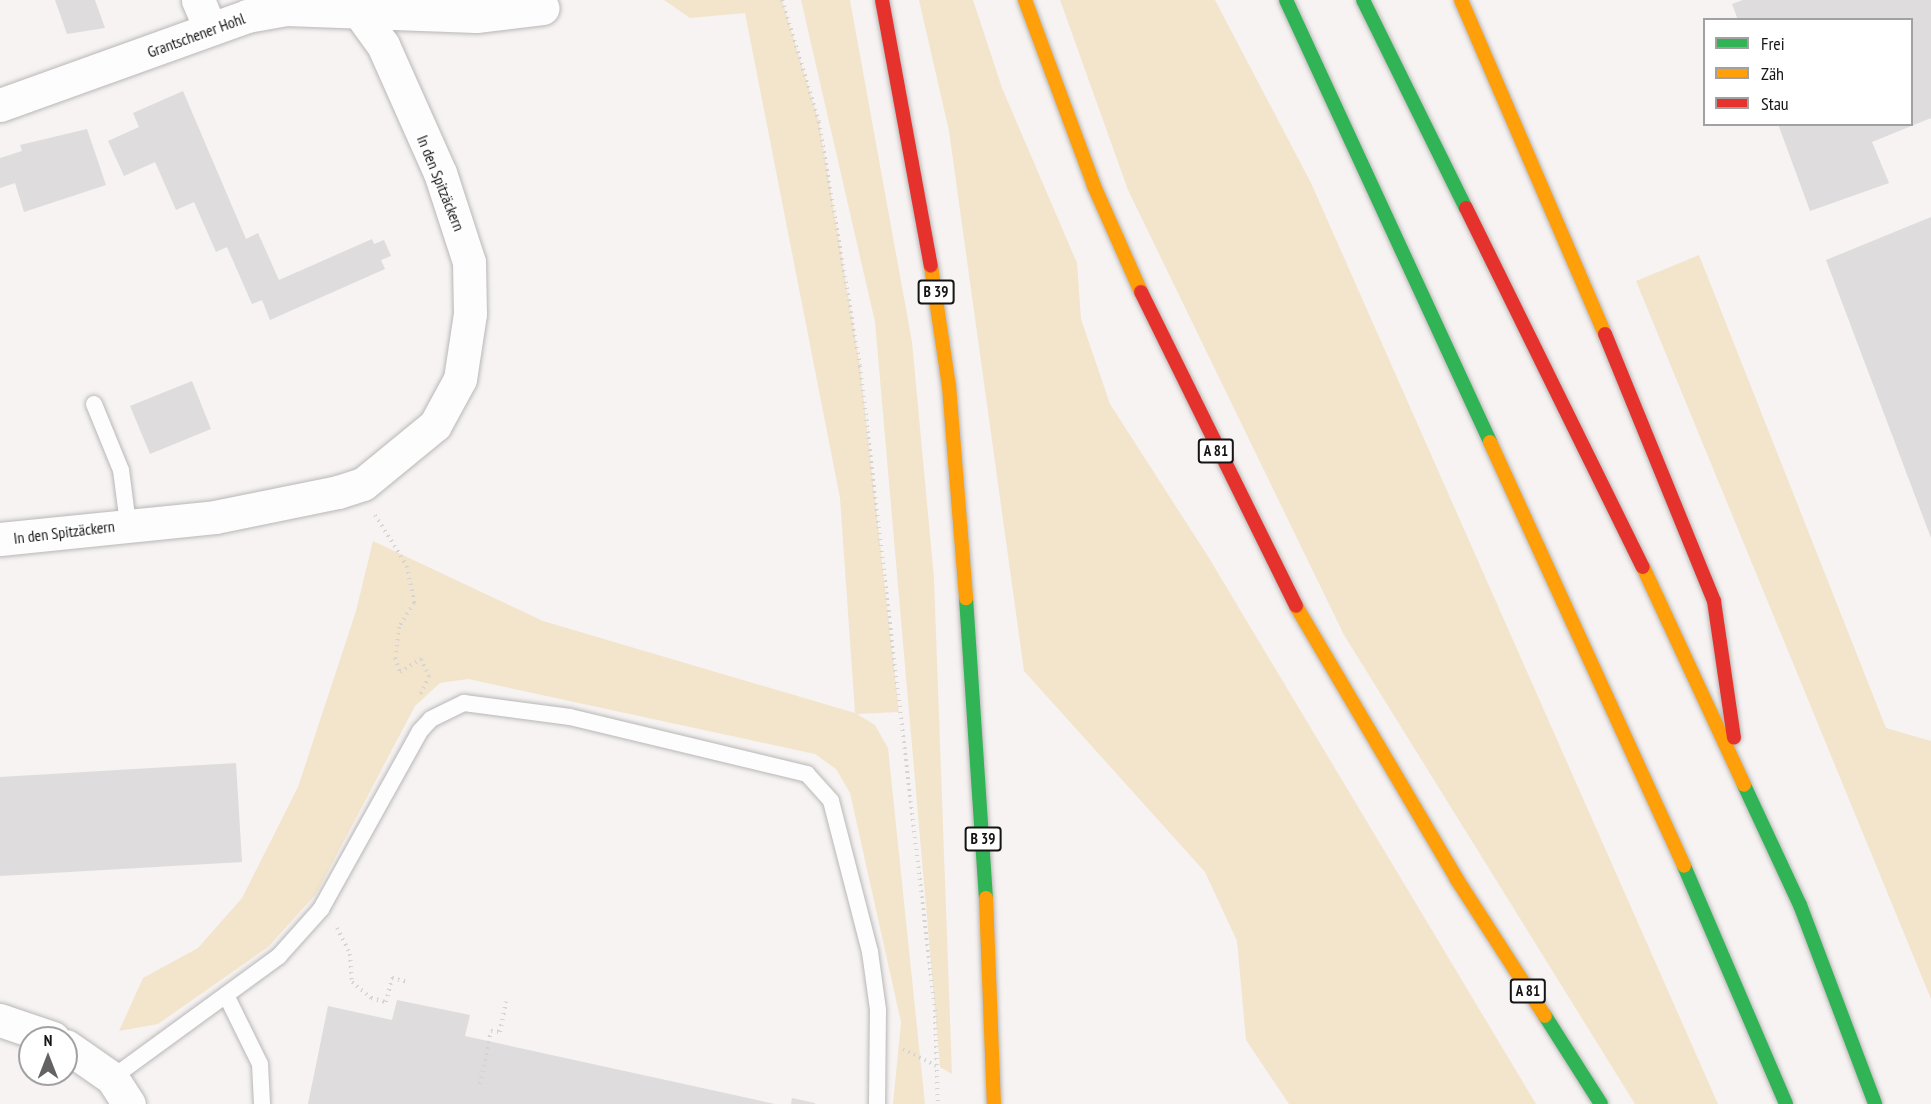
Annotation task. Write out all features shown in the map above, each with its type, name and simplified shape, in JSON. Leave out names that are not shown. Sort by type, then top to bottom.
[{"type":"main road","name":"B 39","points":[[882,0],[926,229],[950,398],[979,758],[994,1104]]},
{"type":"main road","name":"A 81","points":[[1025,0],[1094,186],[1160,336],[1272,562],[1456,878],[1601,1104]]},
{"type":"main road","points":[[1286,0],[1427,298],[1661,813],[1786,1104]]},
{"type":"main road","points":[[1363,0],[1579,429],[1740,775],[1800,905],[1875,1104]]},
{"type":"main road","points":[[1461,0],[1563,229],[1714,601],[1740,775]]},
{"type":"street","name":"Grantschener Hohl","points":[[0,105],[204,14],[286,9],[359,12],[543,8]]},
{"type":"street","name":"In den Spitzäckern","points":[[0,539],[282,507],[363,484],[435,424],[460,379],[470,314],[470,262],[456,215],[383,45],[359,12]]},
{"type":"street","points":[[0,1020],[18,1026]]},
{"type":"street","points":[[78,1056],[120,1091]]},
{"type":"lane","name":"In den Spitzäckern","points":[[94,404],[121,470],[128,524]]},
{"type":"lane","points":[[120,1091],[226,995],[279,956],[321,909],[431,718],[464,703],[498,705],[807,774],[831,801],[849,863],[870,952],[877,1036],[877,1104]]},
{"type":"lane","points":[[226,995],[260,1064],[262,1104]]},
{"type":"path","points":[[782,0],[819,122],[860,366],[935,1010],[938,1104]]},
{"type":"path","points":[[363,484],[370,509],[407,566],[414,603],[399,627],[395,658],[400,672],[421,659],[429,675],[415,705],[431,718]]},
{"type":"path","points":[[321,909],[350,954],[351,982],[371,998],[386,1002],[392,978],[408,982]]},
{"type":"path","points":[[480,1084],[491,1031],[500,1032],[506,1002]]},
{"type":"path","points":[[877,1036],[937,1067]]},
{"type":"shaded area","points":[[664,0],[782,0],[819,122],[860,366],[899,712],[857,714],[875,725],[888,748],[925,1104],[893,1104],[901,1022],[850,793],[836,769],[815,754],[468,679],[440,683],[415,706],[316,894],[268,947],[158,1024],[119,1031],[143,978],[198,948],[242,898],[298,787],[356,611],[373,541],[543,621],[855,713],[840,498],[745,13],[690,18]]},
{"type":"shaded area","points":[[801,0],[850,0],[912,342],[934,578],[952,1074],[940,1067],[875,322]]},
{"type":"shaded area","points":[[919,0],[973,0],[1002,88],[1077,263],[1081,319],[1110,404],[1209,558],[1536,1104],[1289,1104],[1246,1040],[1237,941],[1205,872],[1024,671],[949,131]]},
{"type":"shaded area","points":[[1060,0],[1215,0],[1311,183],[1718,1104],[1635,1104],[1344,635],[1128,190]]},
{"type":"shaded area","points":[[1699,255],[1886,728],[1931,741],[1931,999],[1636,281]]},
{"type":"building","points":[[55,0],[95,0],[105,28],[67,34]]},
{"type":"building","points":[[1743,0],[1931,0],[1931,118],[1913,125],[1913,18],[1737,18],[1732,4]]},
{"type":"building","points":[[183,91],[246,239],[258,233],[279,280],[372,239],[374,244],[384,240],[391,256],[381,260],[385,269],[270,320],[262,300],[252,304],[227,247],[216,252],[194,202],[176,210],[155,162],[124,176],[108,141],[139,127],[133,113]]},
{"type":"building","points":[[1779,126],[1911,126],[1872,142],[1889,183],[1810,211]]},
{"type":"building","points":[[87,129],[106,185],[24,212],[15,183],[0,188],[0,158],[22,151],[20,145]]},
{"type":"building","points":[[1931,217],[1931,538],[1826,260]]},
{"type":"building","points":[[192,381],[211,429],[150,454],[130,406]]},
{"type":"building","points":[[236,763],[242,862],[0,876],[0,777]]},
{"type":"building","points":[[397,1000],[470,1015],[465,1036],[775,1104],[308,1104],[328,1006],[392,1020]]},
{"type":"building","points":[[792,1098],[815,1103],[815,1104],[791,1104]]},
{"type":"traffic: fast","points":[[1286,0],[1490,442]]},
{"type":"traffic: fast","points":[[1363,0],[1466,208]]},
{"type":"traffic: fast","points":[[966,598],[986,898]]},
{"type":"traffic: fast","points":[[1744,785],[1800,905],[1875,1104]]},
{"type":"traffic: fast","points":[[1684,866],[1786,1104]]},
{"type":"traffic: fast","points":[[1545,1016],[1601,1104]]},
{"type":"traffic: slow","points":[[1025,0],[1094,186],[1141,292]]},
{"type":"traffic: slow","points":[[1461,0],[1605,334]]},
{"type":"traffic: slow","points":[[931,266],[949,386],[966,598]]},
{"type":"traffic: slow","points":[[1490,442],[1684,866]]},
{"type":"traffic: slow","points":[[1643,567],[1744,785]]},
{"type":"traffic: slow","points":[[1296,606],[1456,878],[1545,1016]]},
{"type":"traffic: slow","points":[[986,898],[994,1104]]},
{"type":"traffic: jam","points":[[882,0],[931,266]]},
{"type":"traffic: jam","points":[[1466,208],[1643,567]]},
{"type":"traffic: jam","points":[[1141,292],[1296,606]]},
{"type":"traffic: jam","points":[[1605,334],[1714,601],[1734,738]]}]
